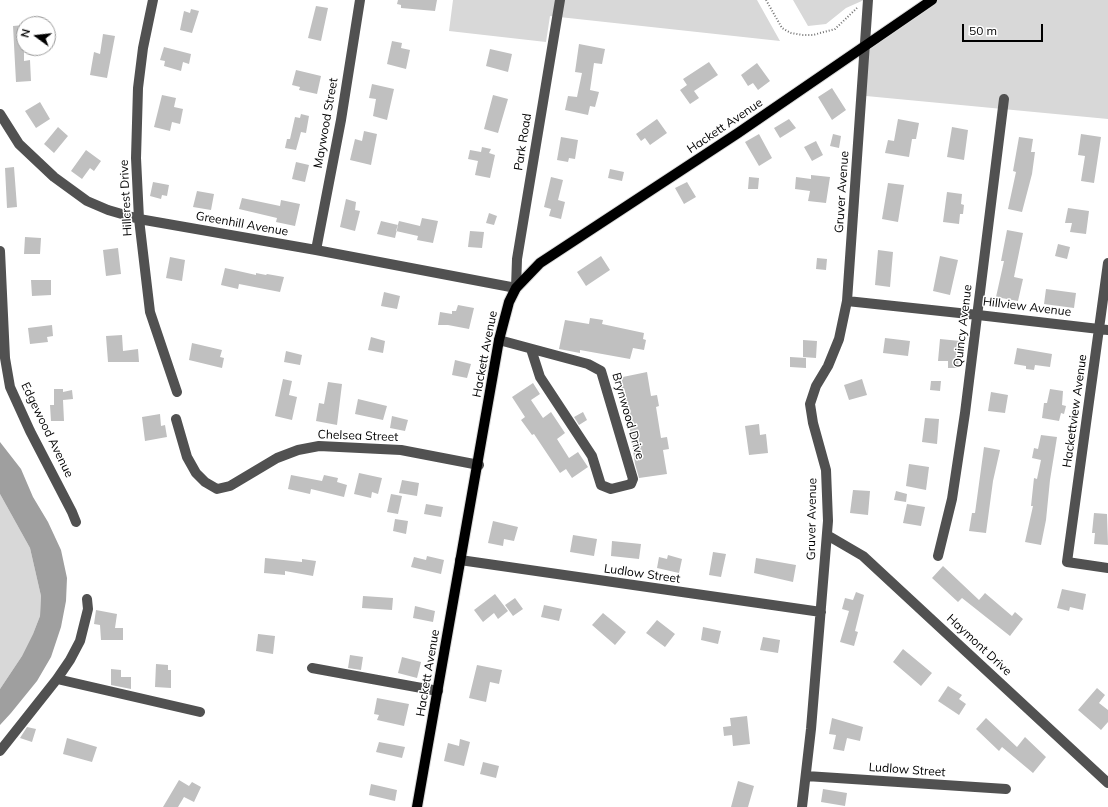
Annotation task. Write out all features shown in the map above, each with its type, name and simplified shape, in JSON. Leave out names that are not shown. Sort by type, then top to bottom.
[{"type":"main road","name":"Hackett Avenue","points":[[417,807],[460,560],[479,465],[499,340],[509,302],[516,288],[540,263],[738,133],[932,0]]},
{"type":"street","name":"Hillcrest Drive","points":[[153,0],[142,48],[138,88],[136,158],[138,219],[150,312],[177,392]]},
{"type":"street","name":"Maywood Street","points":[[316,250],[341,120],[360,0]]},
{"type":"street","name":"Park Road","points":[[516,288],[517,259],[560,0]]},
{"type":"street","name":"Gruver Avenue","points":[[802,807],[827,535],[828,483],[826,470],[812,423],[810,404],[816,386],[828,366],[839,339],[847,302],[868,0]]},
{"type":"street","name":"Quincy Avenue","points":[[938,556],[952,499],[978,315],[1004,99]]},
{"type":"street","name":"Greenhill Avenue","points":[[0,114],[19,144],[54,177],[87,200],[108,210],[138,219],[316,250],[516,288]]},
{"type":"street","name":"Edgewood Avenue","points":[[0,251],[5,358],[10,387],[30,431],[76,522]]},
{"type":"street","name":"Hackettview Avenue","points":[[1108,263],[1104,330],[1067,562],[1108,568]]},
{"type":"street","name":"Hillview Avenue","points":[[847,302],[978,315],[1104,330]]},
{"type":"street","name":"Brynwood Drive","points":[[499,340],[588,364],[601,371],[633,479],[631,484],[611,489],[601,485],[592,456],[540,377],[531,349]]},
{"type":"street","name":"Chelsea Street","points":[[176,419],[187,457],[196,473],[205,482],[217,489],[230,486],[277,458],[298,450],[319,446],[401,450],[479,465]]},
{"type":"street","name":"Haymont Drive","points":[[827,535],[863,556],[1108,783]]},
{"type":"street","name":"Ludlow Street","points":[[460,560],[821,612]]},
{"type":"street","points":[[0,751],[57,679],[80,641],[88,609],[87,598]]},
{"type":"street","points":[[312,668],[438,691]]},
{"type":"street","points":[[57,679],[200,712]]},
{"type":"street","name":"Ludlow Street","points":[[806,776],[1006,789]]},
{"type":"path","points":[[766,0],[782,28],[791,33],[802,35],[813,35],[835,29],[858,7]]},
{"type":"shaded area","points":[[453,0],[757,0],[780,41],[550,16],[546,42],[449,31]]},
{"type":"shaded area","points":[[793,0],[864,0],[846,8],[826,24],[808,26]]},
{"type":"shaded area","points":[[932,0],[1108,0],[1108,119],[866,96],[866,45]]},
{"type":"shaded area","points":[[0,442],[21,469],[33,497],[48,522],[61,550],[67,578],[66,601],[61,627],[51,657],[37,681],[0,725],[0,689],[22,656],[33,634],[40,616],[41,596],[30,548],[0,494]]},
{"type":"shaded area","points":[[0,494],[30,548],[41,596],[40,616],[33,634],[22,656],[0,689]]},
{"type":"building","points":[[398,0],[437,0],[435,11],[401,8],[401,5],[397,4]]},
{"type":"building","points":[[316,6],[328,8],[321,41],[308,38]]},
{"type":"building","points":[[191,9],[199,11],[192,33],[180,30],[184,11],[190,13]]},
{"type":"building","points":[[13,26],[16,26],[16,56],[24,56],[24,61],[30,60],[31,81],[16,82]]},
{"type":"building","points":[[103,34],[115,36],[107,78],[90,75],[94,52],[100,54]]},
{"type":"building","points":[[392,41],[402,43],[401,48],[410,50],[406,69],[387,64]]},
{"type":"building","points":[[579,44],[605,49],[602,64],[594,63],[590,90],[599,92],[595,107],[590,106],[588,115],[565,110],[568,96],[577,97],[582,73],[575,72]]},
{"type":"building","points":[[164,47],[191,54],[189,64],[183,62],[181,71],[164,66],[165,61],[160,60]]},
{"type":"building","points":[[490,49],[512,54],[508,72],[486,66]]},
{"type":"building","points":[[709,62],[718,75],[694,91],[699,98],[690,104],[680,90],[687,85],[683,79]]},
{"type":"building","points":[[757,63],[770,81],[758,90],[753,83],[748,86],[741,75]]},
{"type":"building","points":[[296,70],[321,76],[317,94],[299,90],[300,87],[292,85]]},
{"type":"building","points":[[372,84],[394,89],[387,120],[373,116],[376,99],[369,98]]},
{"type":"building","points":[[832,88],[846,110],[832,120],[818,97]]},
{"type":"building","points":[[162,95],[176,98],[174,107],[183,109],[180,124],[172,122],[170,131],[154,127]]},
{"type":"building","points":[[493,95],[508,99],[498,133],[484,129]]},
{"type":"building","points":[[40,102],[50,119],[36,128],[25,111]]},
{"type":"building","points":[[301,114],[309,116],[306,133],[301,132],[296,150],[285,148],[287,139],[290,139],[295,117],[300,118]]},
{"type":"building","points":[[657,119],[667,133],[650,145],[645,138],[641,141],[636,134]]},
{"type":"building","points":[[789,119],[796,128],[780,138],[774,128]]},
{"type":"building","points":[[898,119],[919,123],[916,139],[912,139],[909,157],[885,153],[888,140],[894,141]]},
{"type":"building","points":[[58,127],[68,136],[54,153],[44,144]]},
{"type":"building","points":[[952,127],[968,130],[964,160],[947,157]]},
{"type":"building","points":[[364,131],[377,134],[371,165],[350,160],[355,139],[362,141]]},
{"type":"building","points":[[759,134],[772,158],[759,166],[745,142]]},
{"type":"building","points":[[833,134],[841,136],[839,148],[830,146]]},
{"type":"building","points":[[1081,134],[1101,137],[1094,183],[1081,181],[1085,156],[1078,155]]},
{"type":"building","points":[[561,137],[578,140],[575,159],[569,158],[568,162],[557,160]]},
{"type":"building","points":[[1019,137],[1033,139],[1031,152],[1035,152],[1032,174],[1022,212],[1008,209],[1016,172],[1013,171]]},
{"type":"building","points":[[816,141],[823,155],[812,161],[804,147]]},
{"type":"building","points":[[482,147],[491,149],[489,153],[495,155],[490,178],[475,175],[478,161],[468,159],[470,150],[481,152]]},
{"type":"building","points":[[86,150],[101,161],[94,171],[90,168],[82,179],[71,171]]},
{"type":"building","points":[[296,162],[309,165],[305,182],[292,179]]},
{"type":"building","points":[[14,167],[17,207],[7,208],[5,168]]},
{"type":"building","points":[[610,169],[624,172],[622,181],[608,178]]},
{"type":"building","points":[[811,175],[830,177],[826,203],[808,201],[810,191],[795,189],[796,177],[811,179]]},
{"type":"building","points":[[551,177],[563,180],[558,200],[565,202],[561,219],[549,216],[551,209],[544,207]]},
{"type":"building","points":[[749,177],[759,178],[758,189],[748,189]]},
{"type":"building","points":[[153,182],[169,185],[167,196],[162,195],[161,199],[150,196]]},
{"type":"building","points":[[687,182],[696,197],[684,204],[675,188]]},
{"type":"building","points":[[888,183],[904,185],[898,222],[882,219]]},
{"type":"building","points":[[197,191],[214,194],[211,210],[193,207]]},
{"type":"building","points":[[947,192],[962,194],[961,204],[964,205],[963,214],[960,214],[959,224],[943,222]]},
{"type":"building","points":[[242,198],[280,206],[281,200],[300,204],[295,226],[276,222],[277,218],[239,209]]},
{"type":"building","points":[[346,199],[356,202],[355,210],[360,211],[355,231],[340,227]]},
{"type":"building","points":[[1068,208],[1089,211],[1086,234],[1070,232],[1072,223],[1065,223]]},
{"type":"building","points":[[489,213],[497,216],[494,225],[486,223]]},
{"type":"building","points":[[422,218],[438,221],[433,243],[417,240],[418,236],[396,231],[399,221],[420,226]]},
{"type":"building","points":[[381,221],[398,225],[395,238],[377,234]]},
{"type":"building","points":[[1007,230],[1023,233],[1014,277],[1023,279],[1018,301],[996,297],[1004,261],[1001,261]]},
{"type":"building","points":[[470,231],[484,232],[482,248],[468,247]]},
{"type":"building","points":[[25,237],[41,238],[40,254],[24,254]]},
{"type":"building","points":[[1058,244],[1070,247],[1067,259],[1055,256]]},
{"type":"building","points":[[118,248],[121,274],[106,276],[103,250]]},
{"type":"building","points":[[878,250],[893,252],[890,287],[875,285]]},
{"type":"building","points":[[601,256],[610,270],[586,286],[577,272]]},
{"type":"building","points":[[940,256],[958,260],[950,295],[933,291]]},
{"type":"building","points":[[170,257],[185,260],[182,281],[166,278]]},
{"type":"building","points":[[817,258],[827,259],[826,270],[816,269]]},
{"type":"building","points":[[225,268],[256,275],[256,273],[284,277],[280,292],[239,284],[238,289],[221,285]]},
{"type":"building","points":[[31,280],[51,280],[51,295],[32,296]]},
{"type":"building","points":[[1046,289],[1076,293],[1074,308],[1044,304]]},
{"type":"building","points":[[384,292],[400,296],[397,309],[381,306]]},
{"type":"building","points":[[458,305],[474,308],[469,329],[448,325],[438,325],[440,312],[452,314],[452,311],[456,311]]},
{"type":"building","points":[[590,318],[603,320],[602,324],[644,333],[643,339],[646,340],[644,350],[633,348],[630,359],[580,350],[580,353],[559,349],[565,320],[589,324]]},
{"type":"building","points":[[52,325],[53,336],[47,337],[48,342],[30,344],[28,328]]},
{"type":"building","points":[[122,335],[123,351],[138,349],[139,362],[108,362],[106,336]]},
{"type":"building","points":[[371,337],[385,341],[383,353],[368,350]]},
{"type":"building","points":[[885,338],[910,341],[908,356],[883,353]]},
{"type":"building","points":[[940,339],[960,341],[958,368],[948,368],[948,361],[938,361]]},
{"type":"building","points":[[803,340],[817,341],[816,358],[803,357]]},
{"type":"building","points":[[192,343],[222,350],[220,357],[224,358],[222,368],[189,360]]},
{"type":"building","points":[[1017,348],[1052,354],[1050,367],[1035,365],[1034,370],[1026,369],[1026,366],[1014,364]]},
{"type":"building","points":[[286,351],[302,355],[300,365],[284,362]]},
{"type":"building","points":[[790,357],[806,358],[806,368],[790,367]]},
{"type":"building","points":[[455,360],[471,364],[467,378],[452,375]]},
{"type":"building","points":[[647,372],[651,396],[657,395],[659,406],[656,407],[661,438],[667,437],[669,449],[663,450],[667,474],[639,478],[635,464],[625,397],[621,398],[618,378]]},
{"type":"building","points":[[283,379],[292,381],[289,395],[297,397],[292,420],[275,416]]},
{"type":"building","points":[[862,379],[867,395],[849,400],[844,385]]},
{"type":"building","points":[[931,381],[941,381],[940,391],[930,390]]},
{"type":"building","points":[[328,382],[342,384],[337,425],[316,421],[319,403],[324,404]]},
{"type":"building","points":[[533,383],[540,394],[531,400],[543,418],[551,412],[565,433],[557,439],[569,458],[578,452],[588,467],[572,478],[566,469],[560,473],[534,434],[532,435],[521,420],[525,417],[512,397]]},
{"type":"building","points":[[54,389],[63,389],[63,392],[72,390],[73,399],[63,400],[64,421],[51,421],[50,405],[54,405]]},
{"type":"building","points":[[1050,389],[1063,391],[1062,405],[1066,406],[1064,414],[1061,413],[1059,421],[1042,418],[1044,403],[1047,403]]},
{"type":"building","points":[[991,392],[1008,395],[1005,413],[988,411]]},
{"type":"building","points":[[358,399],[387,406],[383,420],[355,414]]},
{"type":"building","points":[[583,412],[587,420],[579,425],[574,417]]},
{"type":"building","points":[[160,414],[161,426],[165,425],[167,437],[145,441],[142,417]]},
{"type":"building","points":[[392,416],[408,420],[405,431],[390,428]]},
{"type":"building","points":[[925,418],[939,419],[937,444],[922,442]]},
{"type":"building","points":[[759,424],[760,435],[766,434],[768,453],[749,455],[745,426]]},
{"type":"building","points":[[1041,435],[1057,437],[1050,480],[1046,520],[1041,545],[1025,542],[1033,506],[1031,506],[1034,478],[1037,479],[1041,460],[1032,458],[1034,448],[1038,449]]},
{"type":"building","points":[[984,447],[1000,450],[993,481],[986,533],[969,531],[972,513],[975,513]]},
{"type":"building","points":[[909,464],[929,467],[926,490],[906,486]]},
{"type":"building","points":[[359,473],[382,478],[378,494],[372,492],[371,498],[354,494]]},
{"type":"building","points":[[291,475],[322,481],[324,475],[338,478],[337,482],[347,485],[344,497],[311,489],[310,494],[288,489]]},
{"type":"building","points":[[402,480],[419,483],[417,496],[399,493]]},
{"type":"building","points":[[853,490],[870,491],[868,515],[850,513]]},
{"type":"building","points":[[896,491],[907,494],[906,502],[894,500]]},
{"type":"building","points":[[391,494],[402,496],[398,514],[387,512]]},
{"type":"building","points":[[426,504],[443,507],[441,517],[424,514]]},
{"type":"building","points":[[907,504],[925,507],[921,526],[903,523]]},
{"type":"building","points":[[1094,513],[1107,514],[1108,545],[1094,544],[1095,533],[1092,533]]},
{"type":"building","points":[[395,519],[408,521],[406,534],[393,531]]},
{"type":"building","points":[[493,521],[518,527],[514,541],[504,539],[503,546],[488,543]]},
{"type":"building","points":[[573,535],[597,539],[594,556],[570,552]]},
{"type":"building","points":[[612,541],[641,544],[639,559],[611,556]]},
{"type":"building","points":[[713,552],[726,554],[721,577],[709,575]]},
{"type":"building","points":[[668,555],[682,559],[679,573],[657,568],[659,557],[667,559]]},
{"type":"building","points":[[427,556],[444,560],[441,574],[411,567],[414,557],[426,560]]},
{"type":"building","points":[[265,558],[302,562],[302,559],[316,561],[313,576],[285,571],[285,575],[264,573]]},
{"type":"building","points":[[756,558],[796,565],[793,582],[754,573]]},
{"type":"building","points":[[943,566],[979,600],[985,593],[1012,616],[1015,612],[1023,619],[1010,636],[962,598],[958,602],[932,578]]},
{"type":"building","points":[[1062,589],[1086,594],[1083,610],[1070,607],[1069,611],[1057,608]]},
{"type":"building","points":[[856,592],[864,595],[855,631],[858,632],[854,646],[840,642],[849,611],[842,609],[845,598],[853,600]]},
{"type":"building","points":[[495,594],[508,611],[498,619],[494,613],[483,622],[474,610]]},
{"type":"building","points":[[363,596],[393,598],[392,610],[362,608]]},
{"type":"building","points":[[515,598],[523,609],[513,616],[505,605]]},
{"type":"building","points":[[544,605],[562,609],[559,621],[541,617]]},
{"type":"building","points":[[415,606],[435,611],[433,622],[413,618]]},
{"type":"building","points":[[96,610],[117,614],[115,628],[123,628],[123,640],[101,640],[100,625],[94,624]]},
{"type":"building","points":[[603,613],[626,632],[615,645],[592,625]]},
{"type":"building","points":[[657,620],[675,634],[665,647],[646,633]]},
{"type":"building","points":[[703,627],[721,631],[718,644],[701,640]]},
{"type":"building","points":[[258,634],[275,636],[273,654],[256,651]]},
{"type":"building","points":[[763,637],[780,640],[778,653],[760,650]]},
{"type":"building","points":[[903,649],[932,673],[921,686],[893,662]]},
{"type":"building","points":[[350,655],[363,657],[361,670],[348,668]]},
{"type":"building","points":[[402,657],[421,662],[417,678],[398,673]]},
{"type":"building","points":[[156,664],[168,665],[168,670],[171,670],[171,688],[155,687]]},
{"type":"building","points":[[477,665],[502,670],[499,684],[490,682],[486,702],[469,698]]},
{"type":"building","points":[[111,669],[121,670],[121,677],[131,677],[131,689],[111,685]]},
{"type":"building","points":[[948,686],[962,695],[959,699],[966,704],[959,715],[938,701]]},
{"type":"building","points":[[1097,688],[1105,695],[1099,703],[1108,710],[1108,722],[1101,730],[1078,710]]},
{"type":"building","points":[[377,698],[409,704],[404,726],[377,720],[379,715],[374,714]]},
{"type":"building","points":[[747,716],[750,744],[733,746],[732,735],[724,736],[723,727],[731,726],[730,718]]},
{"type":"building","points":[[832,718],[863,727],[860,741],[847,738],[844,751],[833,749],[836,735],[829,734]]},
{"type":"building","points":[[986,718],[1017,747],[1025,737],[1046,757],[1033,773],[1002,747],[999,751],[976,729]]},
{"type":"building","points":[[27,727],[36,729],[32,742],[20,738]]},
{"type":"building","points":[[67,738],[97,747],[92,762],[63,754]]},
{"type":"building","points":[[460,739],[470,742],[464,766],[444,761],[448,743],[459,746]]},
{"type":"building","points":[[379,742],[405,747],[402,758],[376,752]]},
{"type":"building","points":[[483,762],[499,766],[496,778],[480,774]]},
{"type":"building","points":[[179,780],[189,786],[192,782],[201,787],[194,802],[184,797],[178,807],[163,807]]},
{"type":"building","points":[[738,781],[754,786],[748,807],[731,807]]},
{"type":"building","points":[[371,784],[397,790],[395,801],[369,795]]},
{"type":"building","points":[[823,789],[847,793],[845,806],[821,802]]}]
